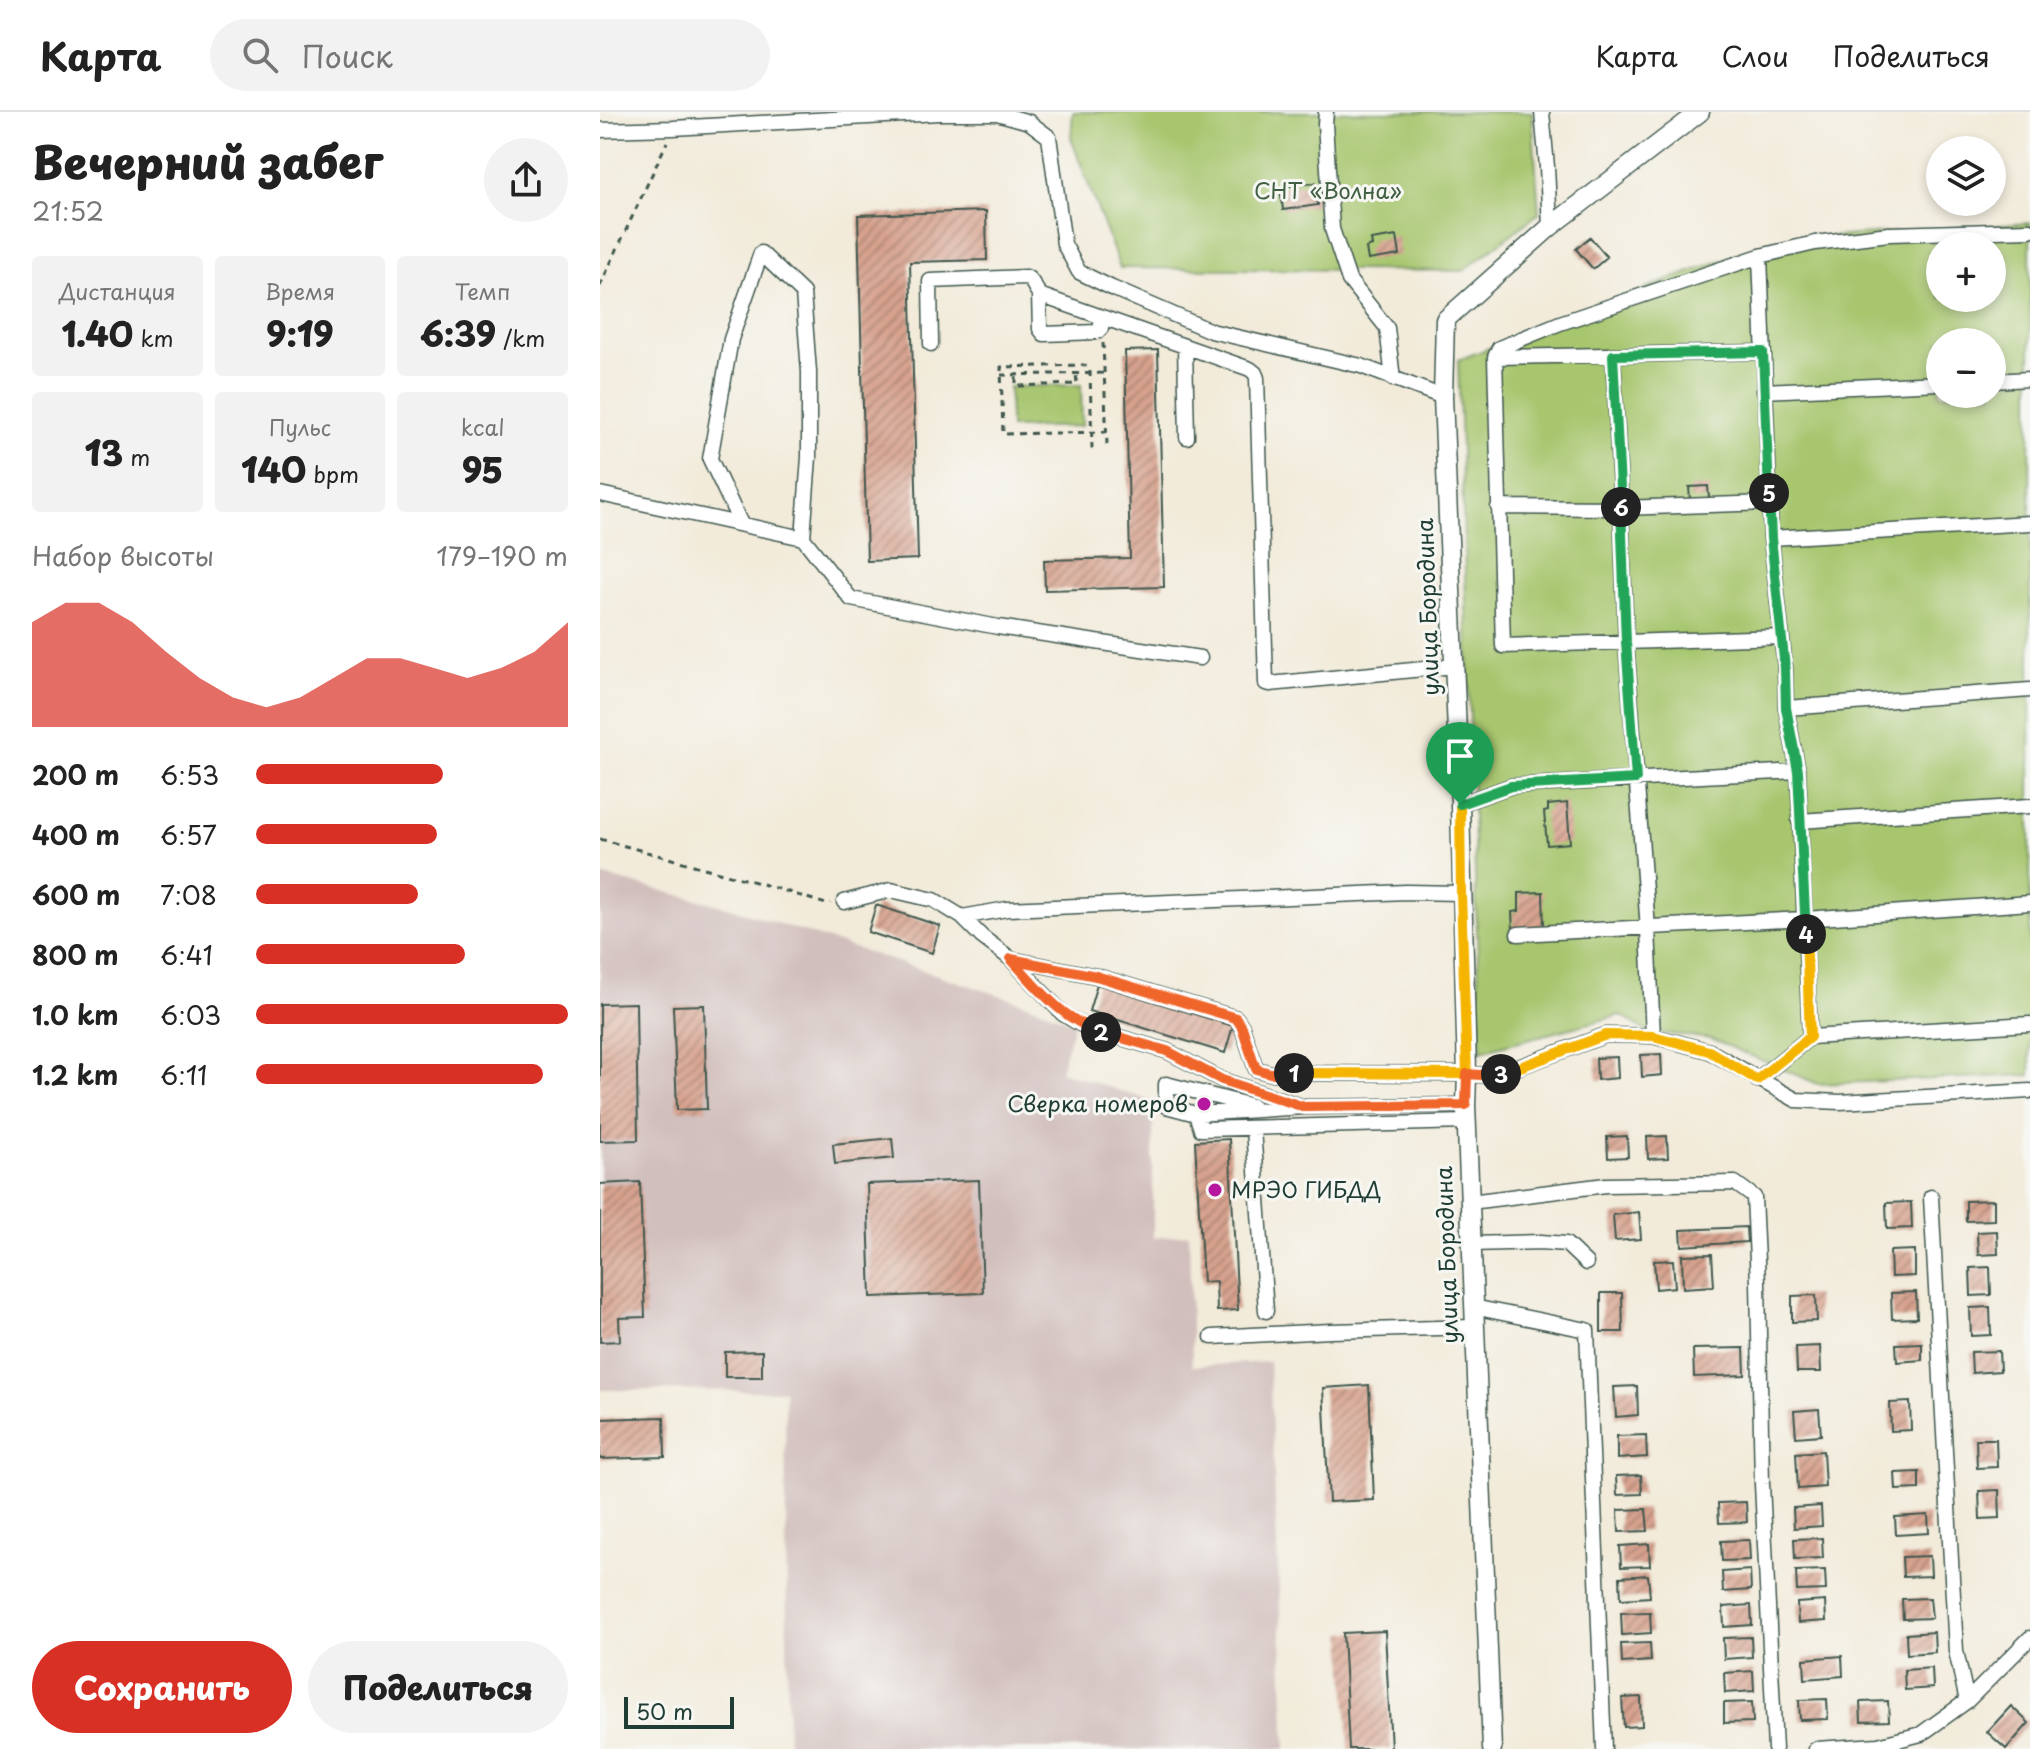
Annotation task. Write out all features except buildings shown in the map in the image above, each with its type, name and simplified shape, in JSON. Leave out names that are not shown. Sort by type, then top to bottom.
[{"type":"main road","name":"улица Бородина","points":[[1492,1749],[1466,1113],[1460,804],[1443,397],[1445,320],[1550,227],[1700,112]]},
{"type":"street","points":[[1326,112],[1332,229],[1349,280],[1387,328],[1393,379]]},
{"type":"street","points":[[1542,112],[1550,227]]},
{"type":"street","points":[[600,130],[939,113],[997,113],[1029,122],[1049,137],[1064,244],[1079,272],[1211,331],[1361,366],[1443,397]]},
{"type":"street","points":[[1782,637],[1503,646],[1495,357],[1499,348],[1560,323],[1760,256],[1815,243],[1889,234],[2030,230]]},
{"type":"street","points":[[741,524],[710,459],[731,339],[761,253],[803,293],[809,386],[809,457],[803,538]]},
{"type":"street","points":[[1760,256],[1771,538],[1785,668],[1786,708],[1798,771],[1810,1037]]},
{"type":"street","points":[[931,344],[930,281],[1026,277],[1039,295],[1041,332],[1044,334],[1101,324]]},
{"type":"street","points":[[1039,295],[1101,324],[1185,346],[1255,373],[1266,683],[1454,666]]},
{"type":"street","points":[[1185,346],[1187,437]]},
{"type":"street","points":[[1495,357],[1763,352]]},
{"type":"street","points":[[1613,355],[1626,642],[1653,1036]]},
{"type":"street","points":[[2006,380],[2030,379]]},
{"type":"street","points":[[1764,391],[1926,384]]},
{"type":"street","points":[[600,494],[803,538],[851,599],[998,627],[1200,658]]},
{"type":"street","points":[[1498,507],[1621,508],[1769,503]]},
{"type":"street","points":[[1771,538],[2030,523]]},
{"type":"street","points":[[1786,708],[2030,690]]},
{"type":"street","points":[[1460,804],[1511,786],[1798,771]]},
{"type":"street","points":[[1799,821],[2030,806]]},
{"type":"street","points":[[844,902],[891,890],[934,900],[962,917],[1011,959],[1063,1014],[1087,1028],[1167,1051],[1222,1080],[1304,1107]]},
{"type":"street","points":[[962,917],[1007,909],[1406,892],[1461,893]]},
{"type":"street","points":[[1518,934],[1648,929],[2030,903]]},
{"type":"street","points":[[1011,959],[1096,976],[1236,1018],[1256,1069],[1270,1073],[1494,1076],[1606,1035],[1653,1036],[1709,1051],[1796,1100],[2030,1091]]},
{"type":"street","points":[[1757,1080],[1810,1037],[2030,1024]]},
{"type":"street","points":[[1264,1109],[1166,1084],[1166,1106],[1196,1114],[1304,1107],[1466,1113]]},
{"type":"street","points":[[1196,1114],[1201,1129],[1253,1129],[1466,1113]]},
{"type":"street","points":[[1253,1129],[1266,1311]]},
{"type":"street","points":[[1470,1202],[1606,1185],[1735,1183],[1754,1197],[1762,1484],[1775,1749]]},
{"type":"street","points":[[1931,1197],[1956,1651],[1967,1701]]},
{"type":"street","points":[[1471,1244],[1566,1244],[1586,1263]]},
{"type":"street","points":[[1473,1307],[1587,1330],[1604,1749]]},
{"type":"street","points":[[1212,1337],[1474,1327]]},
{"type":"street","points":[[1816,1749],[1878,1747],[1921,1734],[1967,1701],[2030,1638]]},
{"type":"path","points":[[600,286],[673,128]]},
{"type":"path","points":[[1101,324],[1107,445]]},
{"type":"path","points":[[1092,449],[1091,432],[1090,373],[1088,367],[1001,367],[1003,434],[1091,432],[1106,432]]},
{"type":"path","points":[[1001,375],[1105,373]]},
{"type":"path","points":[[1016,375],[1016,386],[1077,384],[1076,374]]},
{"type":"path","points":[[600,839],[826,904],[844,902]]},
{"type":"shaded area","points":[[600,875],[727,907],[1039,1008],[1074,1023],[1060,1071],[1148,1100],[1153,1117],[1153,1238],[1189,1234],[1192,1366],[1269,1362],[1286,1749],[788,1749],[785,1391],[600,1390]]},
{"type":"green space","name":"СНТ «Волна»","points":[[1073,112],[1532,112],[1539,213],[1463,271],[1120,268],[1071,138]]},
{"type":"green space","points":[[2030,223],[2030,1075],[1818,1084],[1711,1039],[1646,1031],[1621,1015],[1481,1051],[1458,360],[1772,241]]},
{"type":"green space","points":[[1081,385],[1082,426],[1010,428],[1009,387]]},
{"type":"place","name":"Сверка номеров","points":[[1204,1104]]},
{"type":"place","name":"МРЭО ГИБДД","points":[[1215,1190]]},
{"type":"route","points":[[1460,804],[1467,1074],[1270,1073],[1256,1069],[1236,1018],[1096,976],[1011,959],[1063,1014],[1087,1028],[1167,1051],[1222,1080],[1304,1107],[1466,1105],[1467,1074],[1494,1076],[1606,1035],[1653,1036],[1709,1051],[1757,1080],[1810,1037],[1798,771],[1786,708],[1785,668],[1771,538],[1763,352],[1613,355],[1626,642],[1636,779],[1511,786],[1460,804]]}]
